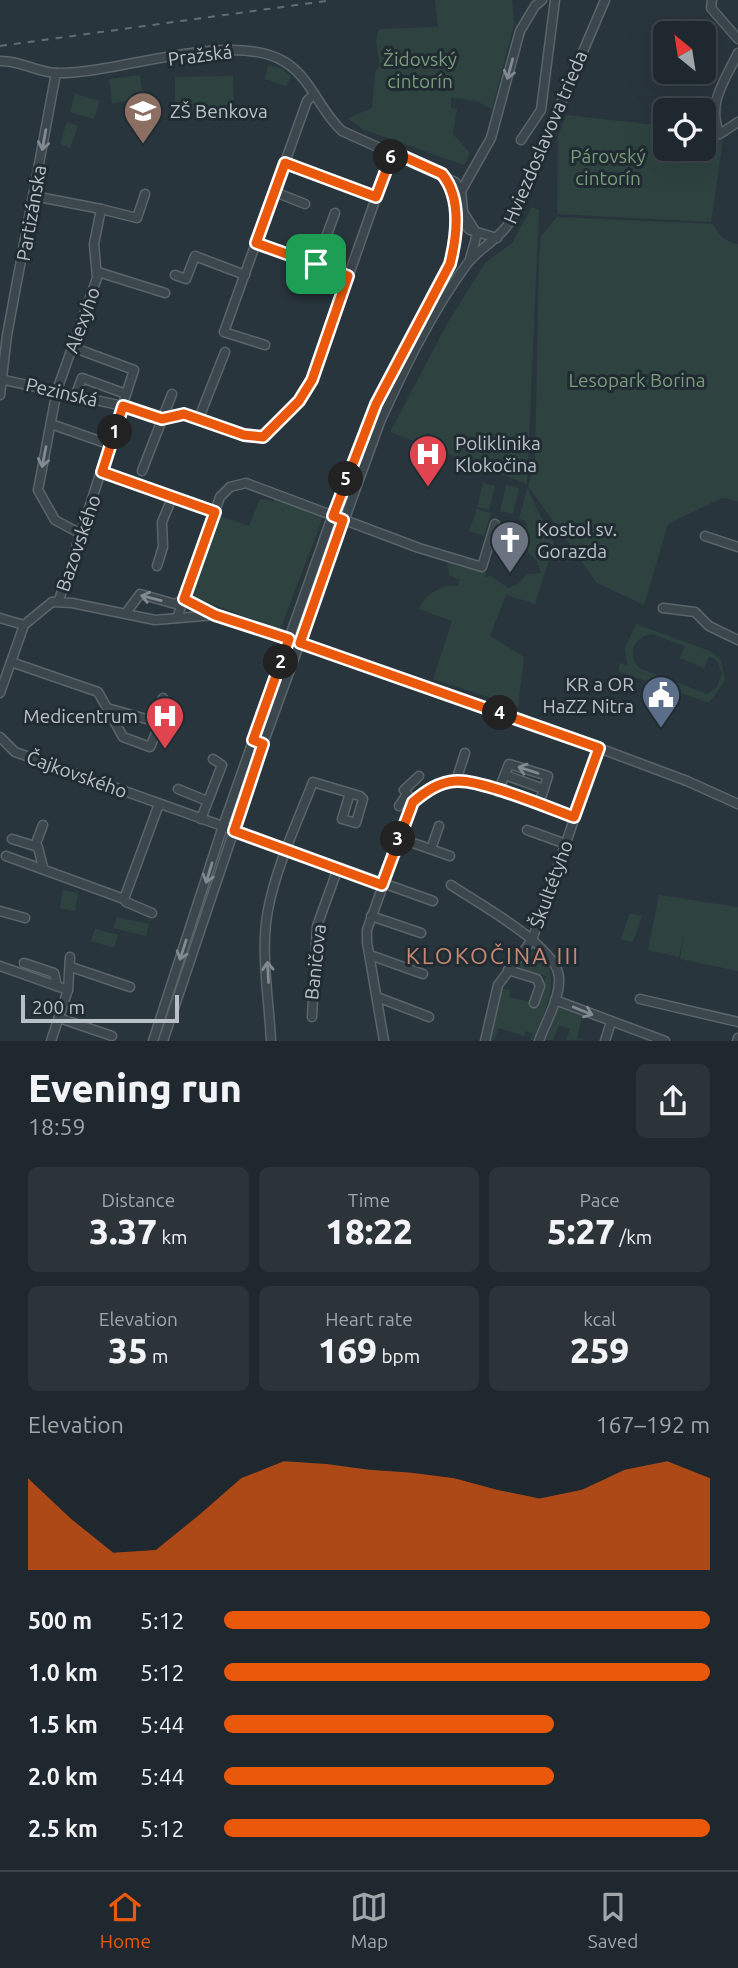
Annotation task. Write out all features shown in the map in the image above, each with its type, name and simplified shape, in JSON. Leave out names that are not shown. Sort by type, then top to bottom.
[{"type":"street","points":[[521,140],[541,110],[555,0]]},
{"type":"street","name":"Hviezdoslavova trieda","points":[[163,1041],[263,744],[374,435],[402,374],[468,262],[499,238],[512,218],[604,0]]},
{"type":"street","points":[[712,0],[711,8],[738,39]]},
{"type":"street","points":[[455,212],[461,190],[491,138],[520,31],[539,2]]},
{"type":"street","name":"Pražská","points":[[0,61],[57,73],[247,50],[282,60],[302,75],[332,122],[342,131],[442,174]]},
{"type":"street","points":[[738,53],[715,100],[713,115],[720,134],[738,121]]},
{"type":"street","name":"Partizánska","points":[[0,395],[8,335],[57,73]]},
{"type":"street","points":[[265,345],[224,332],[307,102],[314,94]]},
{"type":"street","points":[[162,419],[184,414],[244,435],[263,437],[299,401],[312,380],[393,152]]},
{"type":"street","points":[[285,163],[376,197]]},
{"type":"street","points":[[442,174],[461,190],[463,212],[477,234]]},
{"type":"street","points":[[442,174],[459,179],[472,174]]},
{"type":"street","points":[[153,1041],[223,826],[333,516],[376,404],[450,264],[456,242],[455,212],[452,190],[442,174]]},
{"type":"street","points":[[275,192],[305,204]]},
{"type":"street","points":[[34,196],[137,218],[145,194]]},
{"type":"street","name":"Alexyho","points":[[81,534],[55,520],[38,490],[57,390],[98,272],[94,244],[101,209]]},
{"type":"street","points":[[455,212],[477,234],[499,238]]},
{"type":"street","points":[[316,264],[334,213]]},
{"type":"street","points":[[468,262],[477,234]]},
{"type":"street","points":[[256,243],[348,276]]},
{"type":"street","points":[[175,275],[186,279],[195,256],[245,275]]},
{"type":"street","points":[[98,272],[165,293]]},
{"type":"street","name":"Bazovského","points":[[58,600],[134,370],[72,347]]},
{"type":"street","points":[[199,418],[225,352]]},
{"type":"street","points":[[73,375],[126,394]]},
{"type":"street","points":[[76,394],[82,378]]},
{"type":"street","name":"Pezinská","points":[[1,379],[76,394],[162,419]]},
{"type":"street","points":[[142,471],[172,394]]},
{"type":"street","points":[[51,424],[111,444]]},
{"type":"street","points":[[102,472],[215,512]]},
{"type":"street","points":[[177,618],[220,497],[230,487],[246,483],[419,548],[482,567],[495,524]]},
{"type":"street","points":[[157,566],[163,547],[162,522],[172,498]]},
{"type":"street","points":[[705,536],[738,547]]},
{"type":"street","points":[[126,613],[140,594],[175,604],[184,599]]},
{"type":"street","points":[[184,599],[215,615],[599,748],[687,781],[738,804]]},
{"type":"street","points":[[0,693],[2,681],[24,625],[48,604],[58,600],[155,620],[215,615]]},
{"type":"street","points":[[663,608],[695,612],[709,626],[738,640]]},
{"type":"street","points":[[0,618],[24,625]]},
{"type":"street","points":[[11,662],[98,692],[123,737],[150,747],[157,731]]},
{"type":"street","points":[[107,708],[150,720],[163,698]]},
{"type":"street","name":"Čajkovského","points":[[0,739],[15,752],[234,831]]},
{"type":"street","points":[[253,740],[263,744]]},
{"type":"street","name":"Škultétyho","points":[[485,1041],[498,985],[531,940],[599,748]]},
{"type":"street","points":[[456,781],[465,753]]},
{"type":"street","points":[[201,819],[222,765],[213,760]]},
{"type":"street","points":[[498,792],[509,764],[548,776],[538,804]]},
{"type":"street","points":[[505,775],[544,789]]},
{"type":"street","points":[[413,802],[404,790],[419,776]]},
{"type":"street","points":[[384,1041],[367,942],[371,916],[413,802],[441,783],[472,781],[574,817]]},
{"type":"street","points":[[271,1041],[266,931],[268,909],[313,782],[350,793]]},
{"type":"street","points":[[178,789],[207,801]]},
{"type":"street","points":[[398,806],[407,794]]},
{"type":"street","points":[[124,899],[159,804]]},
{"type":"street","points":[[43,825],[35,846],[43,868]]},
{"type":"street","points":[[431,849],[439,826]]},
{"type":"street","points":[[527,830],[566,844]]},
{"type":"street","points":[[234,831],[433,901]]},
{"type":"street","points":[[399,838],[450,856]]},
{"type":"street","points":[[12,839],[35,846]]},
{"type":"street","points":[[6,856],[124,899],[152,913]]},
{"type":"street","name":"Baničova","points":[[312,1017],[317,926],[338,868]]},
{"type":"street","name":"Škultétyho","points":[[451,885],[531,940],[550,956],[557,968],[559,981],[555,1000],[539,1041]]},
{"type":"street","points":[[0,911],[25,918]]},
{"type":"street","points":[[371,916],[421,933]]},
{"type":"street","points":[[370,955],[423,974]]},
{"type":"street","points":[[51,1041],[68,990],[70,957]]},
{"type":"street","points":[[24,963],[54,973],[57,986]]},
{"type":"street","points":[[0,966],[68,990]]},
{"type":"street","points":[[71,967],[130,987]]},
{"type":"street","points":[[508,970],[537,979],[540,986],[534,1003]]},
{"type":"street","points":[[377,997],[429,1017]]},
{"type":"street","points":[[640,999],[738,1022]]},
{"type":"street","points":[[555,1000],[665,1041]]},
{"type":"street","points":[[59,1018],[112,1036]]},
{"type":"street","points":[[605,1041],[611,1022]]},
{"type":"green space","name":"Židovský cintorín","points":[[435,0],[512,0],[514,24],[492,109],[474,100],[451,98],[451,108],[457,109],[453,134],[470,153],[464,165],[362,129],[348,118],[372,108],[375,73],[380,65],[376,41],[379,29],[438,27]]},
{"type":"green space","points":[[268,65],[283,69],[291,77],[286,86],[265,79]]},
{"type":"green space","points":[[140,75],[143,99],[112,103],[109,79]]},
{"type":"green space","points":[[233,76],[234,108],[175,109],[175,77]]},
{"type":"green space","points":[[75,94],[100,101],[94,119],[70,112]]},
{"type":"green space","name":"Párovský cintorín","points":[[566,115],[653,125],[653,161],[716,161],[716,138],[723,140],[711,222],[557,214],[558,136]]},
{"type":"green space","points":[[67,122],[78,126],[70,148],[60,144]]},
{"type":"green space","points":[[532,207],[539,210],[527,484],[390,432],[448,322],[486,262],[512,243]]},
{"type":"green space","name":"Lesopark Borina","points":[[557,217],[713,224],[729,242],[738,244],[738,501],[722,498],[668,524],[644,605],[597,583],[528,486],[535,463],[541,236]]},
{"type":"green space","points":[[483,483],[495,486],[489,510],[477,507]]},
{"type":"green space","points":[[506,485],[519,488],[513,514],[500,511]]},
{"type":"green space","points":[[527,488],[554,544],[535,604],[506,595],[490,636],[524,657],[518,707],[433,679],[452,621],[419,609],[434,592],[446,586],[458,586],[460,580],[449,575],[447,560],[481,570],[486,573],[485,577],[491,576],[508,588],[518,584],[527,574],[541,573],[537,561],[528,552],[526,521],[519,519]]},
{"type":"green space","points":[[275,498],[323,517],[280,630],[189,595],[218,515],[249,526],[260,499],[273,501]]},
{"type":"green space","points":[[477,509],[491,513],[484,536],[469,531]]},
{"type":"green space","points":[[636,624],[710,651],[721,660],[725,681],[709,703],[618,671],[620,663],[627,665],[625,648]],"holes":[[[652,634],[685,646],[680,658],[704,668],[709,656],[717,661],[722,673],[717,687],[707,694],[639,668],[633,657],[636,642]]]},
{"type":"green space","points":[[63,890],[78,893],[75,911],[60,908]]},
{"type":"green space","points":[[659,895],[738,907],[738,971],[680,959],[684,934],[679,957],[648,950]]},
{"type":"green space","points":[[630,913],[642,916],[633,942],[621,939]]},
{"type":"green space","points":[[117,917],[149,924],[146,936],[113,928]]},
{"type":"green space","points":[[95,929],[118,935],[114,948],[91,941]]},
{"type":"green space","points":[[536,950],[550,970],[551,982],[547,1005],[533,1040],[530,1040],[533,1034],[526,1031],[524,1036],[499,1028],[494,1040],[490,1041],[502,988],[511,990],[509,997],[539,1004],[546,976],[514,967]]},
{"type":"green space","points":[[558,1006],[582,1016],[577,1038],[585,1040],[566,1040],[570,1029],[559,1025],[553,1040],[545,1040]]},
{"type":"railway","points":[[0,46],[333,0]]},
{"type":"place","name":"ZŠ Benkova","points":[[143,145]]},
{"type":"place","name":"Poliklinika Klokočina","points":[[428,488]]},
{"type":"place","name":"Kostol sv. Gorazda","points":[[510,574]]},
{"type":"place","name":"KR a OR HaZZ Nitra","points":[[661,729]]},
{"type":"place","name":"Medicentrum","points":[[165,750]]},
{"type":"district","name":"KLOKOČINA III","points":[[493,956]]},
{"type":"route","points":[[393,152],[442,174],[447,181],[452,190],[456,242],[450,264],[376,404],[347,474],[333,516],[343,520],[300,643],[599,748],[574,817],[472,781],[441,783],[424,793],[413,802],[382,885],[234,831],[263,744],[253,740],[289,639],[215,615],[184,599],[215,512],[102,472],[123,406],[149,417],[162,419],[184,414],[244,435],[263,437],[276,425],[299,401],[312,380],[348,276],[316,264],[256,243],[285,163],[376,197],[393,152]]}]
